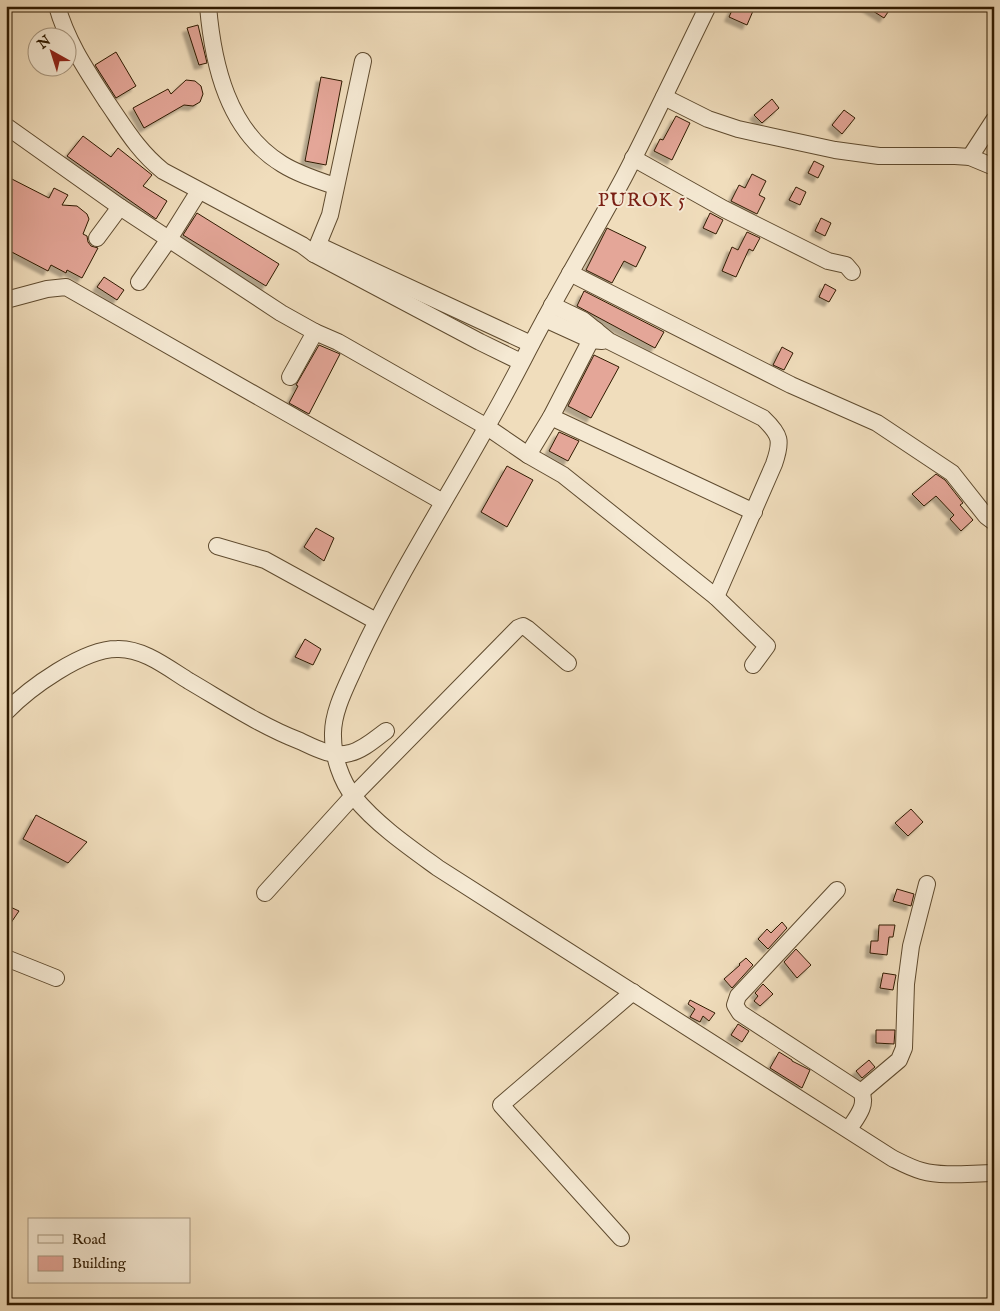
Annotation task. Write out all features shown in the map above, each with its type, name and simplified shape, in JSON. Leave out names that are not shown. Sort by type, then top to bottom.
[{"type":"street","points":[[57,6],[63,26],[79,60],[146,158],[163,171],[199,191],[312,248],[466,335],[521,362]]},
{"type":"street","points":[[208,6],[211,43],[226,97],[249,134],[263,150],[281,164],[298,173],[335,186]]},
{"type":"street","points":[[708,6],[633,158],[487,427],[442,502],[376,621],[347,685],[337,713],[333,734],[335,754],[342,776],[353,796],[394,835],[438,868],[892,1158],[923,1172],[940,1174],[994,1173]]},
{"type":"street","points":[[312,248],[330,215],[363,61]]},
{"type":"street","points":[[664,97],[708,119],[738,129],[835,150],[879,156],[955,156],[970,158],[994,167]]},
{"type":"street","points":[[970,158],[994,120]]},
{"type":"street","points":[[6,126],[120,207],[281,313],[315,332],[338,342],[487,427],[528,455],[563,475],[716,597],[767,646],[753,665]]},
{"type":"street","points":[[633,158],[724,209],[828,261],[846,265],[852,272]]},
{"type":"street","points":[[139,282],[199,191]]},
{"type":"street","points":[[97,238],[120,207]]},
{"type":"street","points":[[312,248],[531,344]]},
{"type":"street","points":[[570,274],[791,385],[877,424],[952,473],[986,516],[994,522]]},
{"type":"street","points":[[6,300],[52,288],[66,287],[442,502]]},
{"type":"street","points":[[549,312],[763,418],[778,436],[779,449],[754,512],[716,597]]},
{"type":"street","points":[[492,348],[501,330]]},
{"type":"street","points":[[290,377],[315,332]]},
{"type":"street","points":[[528,455],[551,417],[594,335]]},
{"type":"street","points":[[551,417],[754,512]]},
{"type":"street","points":[[217,546],[266,560],[376,621]]},
{"type":"street","points":[[265,893],[353,796],[518,628],[523,626],[568,663]]},
{"type":"street","points":[[6,712],[40,682],[74,663],[101,651],[118,649],[135,652],[157,662],[268,726],[292,738],[335,754],[356,752],[386,731]]},
{"type":"street","points":[[861,1092],[898,1060],[904,1048],[906,984],[911,946],[927,884]]},
{"type":"street","points":[[837,890],[738,996],[735,1005],[740,1013],[861,1092],[863,1106],[849,1129]]},
{"type":"street","points":[[6,958],[56,978]]},
{"type":"street","points":[[620,1238],[501,1105],[632,992]]},
{"type":"building","points":[[734,6],[742,6],[753,11],[747,25],[729,17]]},
{"type":"building","points":[[865,6],[892,6],[884,18]]},
{"type":"building","points":[[198,25],[207,63],[199,65],[187,28]]},
{"type":"building","points":[[116,52],[136,86],[116,98],[95,65]]},
{"type":"building","points":[[321,77],[342,81],[326,165],[305,161]]},
{"type":"building","points":[[186,80],[195,81],[201,86],[203,94],[200,102],[193,106],[184,105],[144,128],[133,108],[168,89],[171,94]]},
{"type":"building","points":[[772,99],[779,108],[762,123],[754,115]]},
{"type":"building","points":[[844,110],[855,118],[842,134],[832,125]]},
{"type":"building","points":[[676,116],[690,123],[672,160],[654,151],[660,139],[663,140]]},
{"type":"building","points":[[83,136],[111,157],[118,148],[152,175],[143,186],[167,201],[156,219],[67,156]]},
{"type":"building","points":[[814,161],[824,166],[818,178],[808,173]]},
{"type":"building","points":[[752,174],[766,181],[759,195],[765,198],[757,214],[731,201],[739,185],[745,188]]},
{"type":"building","points":[[6,176],[49,198],[54,188],[68,195],[62,205],[77,206],[87,214],[89,219],[83,234],[87,236],[91,246],[98,248],[82,278],[67,270],[66,273],[51,265],[48,271],[6,249]]},
{"type":"building","points":[[796,187],[806,192],[800,205],[789,200]]},
{"type":"building","points":[[197,213],[279,264],[266,286],[183,235]]},
{"type":"building","points":[[710,213],[723,220],[716,234],[703,228]]},
{"type":"building","points":[[821,218],[831,223],[825,236],[815,231]]},
{"type":"building","points":[[607,228],[646,247],[636,267],[624,261],[612,283],[586,270]]},
{"type":"building","points":[[747,232],[760,238],[753,251],[749,249],[736,277],[722,271],[732,247],[738,250]]},
{"type":"building","points":[[104,277],[124,290],[117,300],[97,287]]},
{"type":"building","points":[[825,284],[836,290],[829,302],[819,297]]},
{"type":"building","points":[[584,291],[664,332],[655,348],[577,306]]},
{"type":"building","points":[[319,345],[340,354],[309,414],[289,403],[298,386],[296,385]]},
{"type":"building","points":[[782,347],[793,353],[784,370],[773,365]]},
{"type":"building","points":[[594,355],[619,367],[591,418],[568,406]]},
{"type":"building","points":[[559,432],[579,441],[568,461],[549,451]]},
{"type":"building","points":[[507,466],[533,480],[507,527],[481,512]]},
{"type":"building","points":[[936,474],[945,480],[963,503],[960,505],[973,520],[961,531],[950,519],[954,515],[936,496],[924,506],[912,494]]},
{"type":"building","points":[[316,528],[334,538],[324,561],[304,547]]},
{"type":"building","points":[[305,639],[321,649],[313,665],[295,657]]},
{"type":"building","points":[[911,809],[923,822],[908,836],[895,823]]},
{"type":"building","points":[[36,815],[87,842],[68,863],[23,839]]},
{"type":"building","points":[[897,889],[914,894],[911,906],[893,901]]},
{"type":"building","points":[[6,905],[19,911],[6,930]]},
{"type":"building","points":[[782,922],[787,928],[768,949],[758,939],[767,929],[771,933]]},
{"type":"building","points":[[879,925],[895,925],[893,937],[889,937],[887,955],[870,953],[871,941],[878,941]]},
{"type":"building","points":[[796,949],[811,965],[797,978],[784,962]]},
{"type":"building","points":[[746,958],[753,965],[732,988],[724,979]]},
{"type":"building","points":[[883,973],[896,975],[893,990],[880,988]]},
{"type":"building","points":[[763,984],[773,994],[760,1006],[754,1001],[758,996],[755,993]]},
{"type":"building","points":[[690,1000],[715,1013],[709,1021],[703,1016],[700,1022],[690,1017],[695,1009],[688,1004]]},
{"type":"building","points":[[738,1024],[749,1031],[742,1042],[731,1035]]},
{"type":"building","points":[[876,1030],[895,1030],[894,1044],[876,1043]]},
{"type":"building","points":[[779,1052],[810,1070],[802,1088],[770,1068]]},
{"type":"building","points":[[869,1060],[875,1067],[862,1078],[856,1071]]},
{"type":"district","name":"PUROK 5","points":[[642,201]]}]
